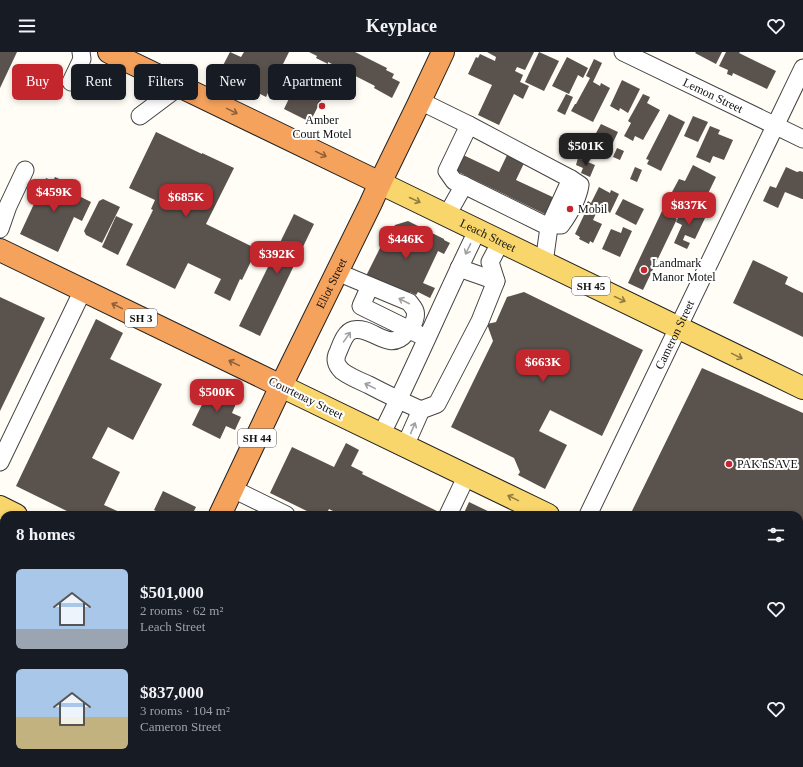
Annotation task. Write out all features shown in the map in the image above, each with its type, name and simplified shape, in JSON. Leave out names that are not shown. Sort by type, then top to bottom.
[{"type":"highway","name":"Leach Street","points":[[109,52],[134,64]]},
{"type":"highway","name":"Eliot Street","points":[[222,511],[443,52]]},
{"type":"highway","name":"Leach Street","points":[[198,95],[380,183]]},
{"type":"highway","name":"Courtenay Street","points":[[0,250],[281,386]]},
{"type":"main road","name":"Leach Street","points":[[380,183],[803,388]]},
{"type":"main road","name":"Courtenay Street","points":[[281,386],[540,511]]},
{"type":"street","points":[[70,82],[82,59],[80,52]]},
{"type":"street","name":"Lemon Street","points":[[623,52],[803,139]]},
{"type":"street","name":"Cameron Street","points":[[590,511],[803,68]]},
{"type":"street","points":[[140,116],[161,100]]},
{"type":"street","points":[[420,101],[470,125],[571,179],[549,226],[544,263]]},
{"type":"street","points":[[470,125],[447,171],[454,181],[549,226]]},
{"type":"street","points":[[0,229],[8,206],[26,170]]},
{"type":"street","points":[[447,215],[464,186]]},
{"type":"street","points":[[381,435],[399,400],[477,231]]},
{"type":"street","points":[[337,272],[409,302],[415,309],[416,316],[414,323],[409,330],[397,341],[388,341],[364,330],[357,329],[350,331],[342,343],[337,355],[337,366],[349,376],[421,410],[437,404],[480,321],[496,281],[490,262],[501,241]]},
{"type":"street","points":[[459,268],[496,281]]},
{"type":"street","points":[[370,286],[361,306],[427,339]]},
{"type":"street","points":[[0,462],[83,290]]},
{"type":"street","points":[[405,446],[421,410]]},
{"type":"street","points":[[450,511],[467,475]]},
{"type":"street","points":[[233,490],[278,511]]},
{"type":"building","points":[[0,52],[17,52],[0,88]]},
{"type":"building","points":[[230,52],[241,57],[244,52],[289,52],[283,64],[268,64],[268,93],[266,97],[260,94],[260,64],[224,64]]},
{"type":"building","points":[[309,52],[355,52],[387,68],[386,70],[394,74],[392,78],[400,82],[392,98],[374,88],[375,86],[356,76],[356,64],[332,64],[328,62],[328,64],[316,58],[317,56]]},
{"type":"building","points":[[487,52],[534,52],[525,70],[517,67],[515,71],[523,75],[520,82],[529,86],[523,99],[514,94],[499,125],[478,115],[492,85],[468,74],[476,57],[478,58],[480,54],[495,61],[496,57]]},
{"type":"building","points":[[539,52],[559,61],[544,91],[525,82]]},
{"type":"building","points":[[722,52],[716,64],[695,53]]},
{"type":"building","points":[[726,52],[740,52],[739,53],[776,71],[767,89],[733,73],[732,76],[727,74],[728,70],[719,66]]},
{"type":"building","points":[[567,57],[588,68],[583,78],[578,75],[569,94],[552,86]]},
{"type":"building","points":[[594,59],[602,63],[593,82],[600,86],[601,83],[610,88],[593,122],[571,111],[590,78],[586,76]]},
{"type":"building","points":[[622,80],[640,89],[628,113],[620,108],[619,111],[610,106]]},
{"type":"building","points":[[566,94],[573,97],[565,115],[557,111]]},
{"type":"building","points":[[643,94],[650,97],[647,103],[660,110],[643,140],[635,136],[633,141],[624,136],[631,123],[628,121]]},
{"type":"building","points":[[288,100],[321,100],[310,122],[284,109]]},
{"type":"building","points":[[669,114],[685,122],[661,171],[647,164],[649,160],[646,159]]},
{"type":"building","points":[[693,116],[708,122],[698,142],[684,136]]},
{"type":"building","points":[[601,124],[618,132],[608,153],[605,151],[603,156],[595,152],[597,147],[592,145],[586,157],[578,154],[585,141],[590,144]]},
{"type":"building","points":[[710,126],[720,130],[718,134],[733,140],[724,160],[713,156],[710,163],[696,157]]},
{"type":"building","points":[[156,132],[234,168],[206,224],[257,249],[242,280],[240,279],[230,301],[214,293],[221,279],[188,263],[175,289],[126,265],[153,210],[151,209],[155,200],[129,188]]},
{"type":"building","points":[[617,148],[624,151],[620,160],[613,157]]},
{"type":"building","points":[[459,153],[499,172],[508,153],[525,161],[516,180],[559,200],[551,217],[450,168]]},
{"type":"building","points":[[578,158],[595,165],[590,177],[581,173],[583,168],[576,165]]},
{"type":"building","points":[[693,165],[716,177],[702,206],[672,192],[679,179],[685,181]]},
{"type":"building","points":[[635,167],[642,170],[637,182],[630,179]]},
{"type":"building","points":[[786,167],[797,172],[803,172],[803,199],[785,192],[778,208],[763,201],[770,186],[776,188]]},
{"type":"building","points":[[55,177],[79,188],[77,193],[80,195],[79,196],[91,202],[82,221],[74,217],[58,252],[20,234],[46,178],[53,181]]},
{"type":"building","points":[[599,187],[610,193],[611,190],[619,194],[610,213],[599,207],[593,220],[602,224],[593,243],[590,241],[589,244],[579,239],[580,237],[575,234],[584,215],[581,214],[588,201],[591,203]]},
{"type":"building","points":[[103,199],[120,207],[102,243],[86,235],[84,231],[99,201]]},
{"type":"building","points":[[623,199],[644,209],[636,225],[615,214]]},
{"type":"building","points":[[684,206],[706,216],[695,239],[685,235],[683,240],[690,243],[687,249],[674,243],[682,225],[676,222]]},
{"type":"building","points":[[662,211],[677,219],[643,290],[628,283]]},
{"type":"building","points":[[294,214],[314,224],[260,336],[239,326]]},
{"type":"building","points":[[116,216],[133,224],[118,255],[102,247]]},
{"type":"building","points":[[408,221],[450,243],[444,254],[438,251],[423,283],[435,288],[430,298],[418,292],[416,295],[410,292],[407,299],[365,278],[387,234],[390,235],[395,225]]},
{"type":"building","points":[[623,227],[632,231],[620,257],[602,249],[611,229],[621,233]]},
{"type":"building","points":[[753,260],[788,277],[785,284],[803,293],[803,337],[733,303]]},
{"type":"building","points":[[524,292],[643,350],[602,436],[550,410],[539,431],[567,445],[545,489],[518,475],[520,472],[514,458],[451,427],[493,341],[487,324],[496,322],[507,297]]},
{"type":"building","points":[[0,297],[45,318],[0,411]]},
{"type":"building","points":[[96,319],[123,333],[110,359],[162,384],[133,440],[108,427],[92,458],[120,472],[104,505],[117,511],[67,511],[16,486]]},
{"type":"building","name":"PAK'nSAVE","points":[[702,368],[803,413],[803,511],[632,511]]},
{"type":"building","points":[[211,386],[238,399],[232,413],[241,417],[235,430],[226,426],[220,439],[192,425]]},
{"type":"building","points":[[346,443],[359,450],[351,466],[363,472],[362,474],[437,511],[333,511],[329,509],[328,511],[307,511],[270,493],[292,447],[334,467]]},
{"type":"building","points":[[163,491],[196,507],[194,511],[154,510]]},
{"type":"building","points":[[469,502],[488,511],[465,511]]},
{"type":"building","points":[[258,507],[266,511],[256,511]]},
{"type":"place","name":"Amber Court Motel","points":[[322,106]]},
{"type":"place","name":"Mobil","points":[[570,209]]},
{"type":"place","name":"Landmark Manor Motel","points":[[644,270]]},
{"type":"place","name":"PAK'nSAVE","points":[[729,464]]}]
